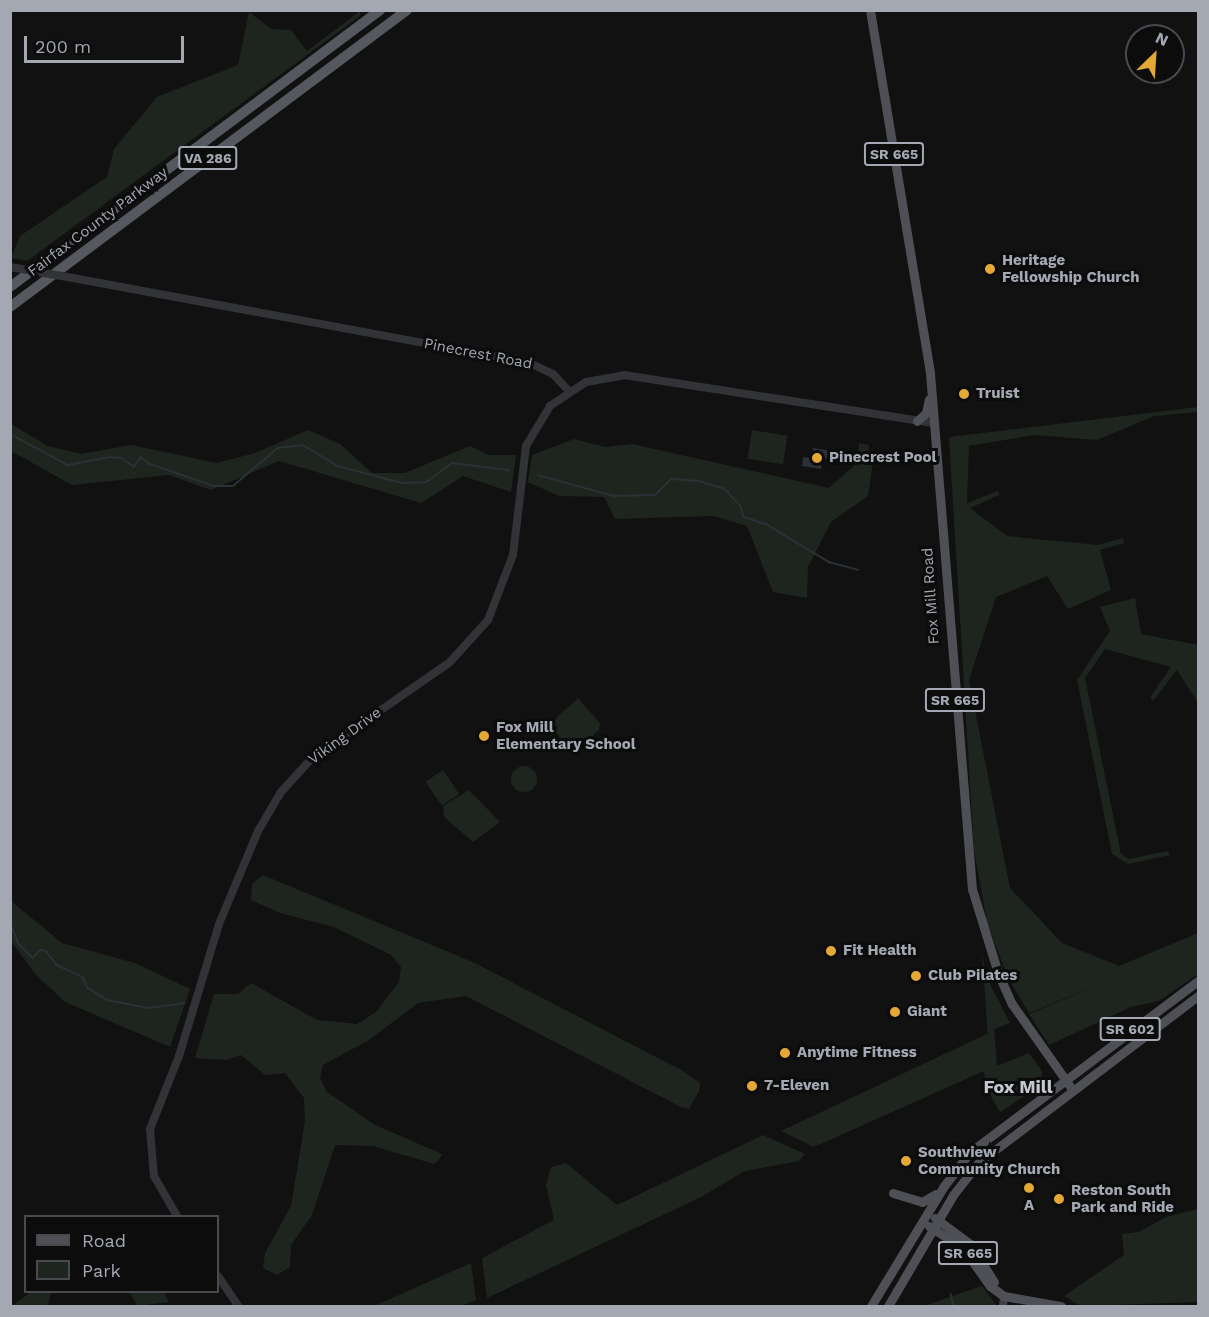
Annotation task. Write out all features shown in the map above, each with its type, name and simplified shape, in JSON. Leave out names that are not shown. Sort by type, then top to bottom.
[{"type":"highway","name":"Fairfax County Parkway","points":[[10,287],[380,10]]},
{"type":"highway","name":"Fairfax County Parkway","points":[[10,307],[407,10]]},
{"type":"main road","name":"Fox Mill Road","points":[[870,10],[931,387],[945,590],[972,889],[998,973],[1012,1004],[1072,1089]]},
{"type":"main road","name":"Fox Mill Road","points":[[874,10],[881,77]]},
{"type":"main road","points":[[917,421],[926,413],[931,387]]},
{"type":"main road","name":"SR 602","points":[[871,1306],[944,1186],[984,1139],[1198,981]]},
{"type":"main road","name":"SR 602","points":[[888,1306],[935,1224],[979,1162],[1072,1089],[1198,996]]},
{"type":"main road","points":[[893,1193],[922,1202],[944,1186]]},
{"type":"main road","name":"SR 665","points":[[924,1218],[970,1244],[1004,1296]]},
{"type":"main road","points":[[1003,1306],[1004,1296],[1060,1306]]},
{"type":"street","name":"Pinecrest Road","points":[[10,267],[530,363],[553,374],[569,391]]},
{"type":"street","points":[[569,391],[591,381],[624,375],[935,423]]},
{"type":"street","name":"Viking Drive","points":[[176,1215],[154,1176],[150,1129],[179,1056],[219,924],[258,831],[281,792],[312,758],[450,662],[484,625],[510,571],[528,441],[541,416],[569,391]]},
{"type":"street","points":[[219,1278],[238,1306]]},
{"type":"green space","points":[[360,11],[360,16],[27,261],[11,258],[20,236],[107,177],[114,149],[157,97],[238,65],[249,12],[271,29],[291,30],[307,51]]},
{"type":"green space","points":[[1198,407],[1198,412],[1154,416],[1097,440],[1035,435],[969,446],[967,503],[998,491],[999,495],[970,508],[1007,536],[1098,545],[1123,538],[1124,543],[1100,550],[1111,590],[1068,609],[1047,576],[996,597],[969,680],[1010,888],[1062,943],[1119,966],[1198,933],[1198,974],[1159,1001],[1131,1007],[1049,1045],[1029,1014],[1107,981],[1029,1013],[1007,976],[987,922],[974,850],[949,437]]},
{"type":"green space","points":[[11,424],[48,446],[81,454],[131,445],[217,463],[255,453],[308,430],[340,444],[372,473],[405,473],[470,446],[489,455],[516,455],[511,492],[463,476],[421,503],[279,461],[211,490],[169,475],[72,485],[11,451]]},
{"type":"green space","points":[[752,430],[788,436],[783,464],[747,459]]},
{"type":"green space","points":[[574,439],[606,447],[632,444],[829,488],[858,462],[859,443],[869,445],[867,457],[874,454],[868,496],[831,522],[808,567],[807,598],[773,592],[747,526],[714,516],[615,519],[604,497],[559,496],[528,482],[532,455]]},
{"type":"green space","points":[[1135,598],[1141,634],[1198,645],[1198,703],[1177,670],[1153,701],[1150,697],[1171,667],[1105,649],[1085,678],[1121,854],[1129,859],[1168,851],[1170,855],[1128,864],[1112,854],[1077,680],[1110,631],[1100,607]]},
{"type":"green space","points":[[578,698],[600,723],[599,730],[574,753],[549,725]]},
{"type":"green space","points":[[524,766],[533,770],[537,779],[533,788],[524,792],[515,788],[511,779],[515,770]]},
{"type":"green space","points":[[443,770],[459,794],[442,806],[426,782]]},
{"type":"green space","points":[[469,790],[500,822],[473,842],[444,817],[443,806]]},
{"type":"green space","points":[[263,875],[475,963],[683,1071],[700,1083],[699,1091],[689,1109],[681,1107],[466,996],[418,1003],[369,1040],[323,1065],[320,1078],[327,1092],[375,1125],[442,1154],[439,1160],[434,1164],[373,1146],[335,1145],[312,1215],[291,1245],[290,1267],[277,1275],[263,1268],[265,1253],[291,1206],[305,1121],[304,1098],[285,1073],[265,1075],[241,1055],[226,1060],[195,1058],[214,994],[238,994],[251,983],[317,1020],[357,1024],[376,1012],[399,982],[401,967],[391,955],[334,927],[280,913],[251,900],[252,884]]},
{"type":"green space","points":[[11,901],[62,943],[135,963],[190,989],[170,1047],[65,1002],[35,974],[11,941]]},
{"type":"green space","points":[[982,953],[987,978],[1010,1023],[994,1029],[997,1066],[1029,1053],[1042,1071],[1041,1085],[1000,1112],[986,1088],[984,1071],[814,1147],[781,1131],[987,1034],[988,1039]]},
{"type":"green space","points":[[763,1135],[805,1154],[799,1161],[745,1171],[701,1197],[487,1298],[482,1258],[554,1220],[546,1185],[551,1167],[566,1163],[617,1205]]},
{"type":"green space","points":[[1198,1209],[1198,1302],[1081,1306],[1064,1296],[1124,1255],[1122,1234],[1139,1232],[1166,1217]]},
{"type":"green space","points":[[471,1263],[476,1300],[461,1306],[374,1306]]},
{"type":"green space","points":[[982,1286],[997,1306],[924,1306]]},
{"type":"green space","points":[[30,1293],[51,1293],[48,1306],[12,1306]]},
{"type":"green space","points":[[130,1293],[164,1293],[169,1302],[137,1306]]},
{"type":"shaded area","name":"Pinecrest Pool","points":[[813,448],[832,451],[831,459],[822,458],[821,469],[802,466],[803,457],[812,458]]},
{"type":"waterway","points":[[10,434],[68,465],[110,457],[122,458],[134,467],[141,457],[150,464],[214,486],[233,486],[278,448],[303,445],[338,466],[402,483],[426,482],[452,463],[509,470]]},
{"type":"waterway","points":[[538,475],[614,496],[655,495],[671,479],[699,481],[725,489],[741,506],[744,517],[766,524],[829,562],[858,570]]},
{"type":"waterway","points":[[10,922],[19,944],[33,958],[40,950],[46,951],[57,965],[83,977],[88,988],[107,1000],[149,1008],[185,1003]]},
{"type":"waterway","points":[[951,1294],[954,1306]]},
{"type":"place","name":"Heritage Fellowship Church","points":[[990,269]]},
{"type":"place","name":"Truist","points":[[964,394]]},
{"type":"place","name":"Pinecrest Pool","points":[[817,458]]},
{"type":"place","name":"Fox Mill Elementary School","points":[[484,736]]},
{"type":"place","name":"Fit Health","points":[[831,951]]},
{"type":"place","name":"Club Pilates","points":[[916,976]]},
{"type":"place","name":"Giant","points":[[895,1012]]},
{"type":"place","name":"Anytime Fitness","points":[[785,1053]]},
{"type":"place","name":"7-Eleven","points":[[752,1086]]},
{"type":"place","name":"Southview Community Church","points":[[906,1161]]},
{"type":"place","name":"A","points":[[1029,1188]]},
{"type":"place","name":"Reston South Park and Ride","points":[[1059,1199]]},
{"type":"district","name":"Fox Mill","points":[[1018,1087]]}]
